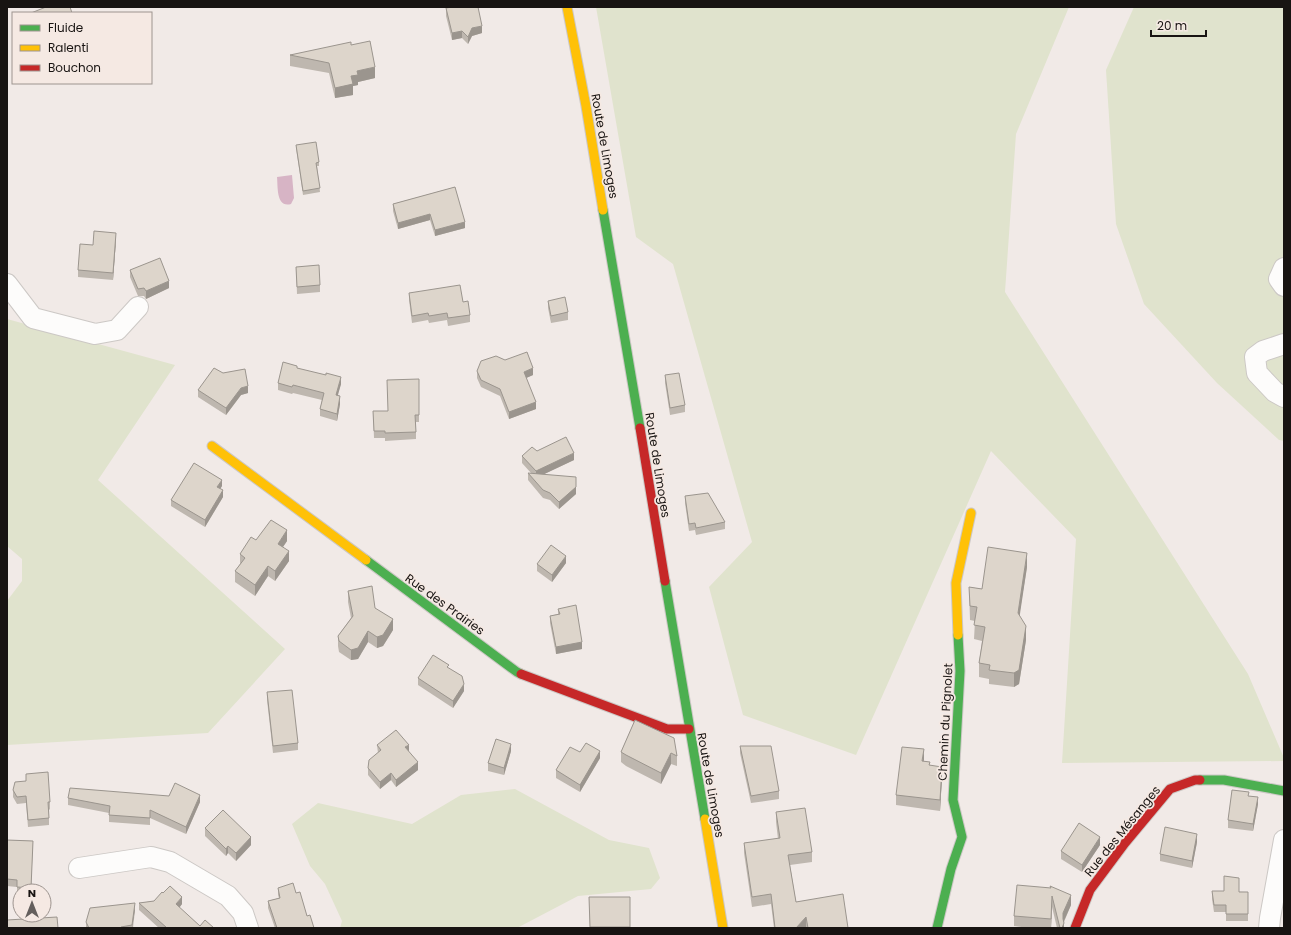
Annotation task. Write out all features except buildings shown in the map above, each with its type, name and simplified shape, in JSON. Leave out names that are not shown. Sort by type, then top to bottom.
[{"type":"street","name":"Route de Limoges","points":[[567,7],[586,106],[723,928]]},
{"type":"street","points":[[1284,268],[1279,279],[1284,286]]},
{"type":"street","points":[[7,284],[33,318],[95,334],[117,330],[138,307]]},
{"type":"street","points":[[1284,344],[1263,351],[1255,357],[1257,374],[1275,392],[1284,397]]},
{"type":"street","name":"Rue des Prairies","points":[[212,446],[517,672],[667,729],[690,730]]},
{"type":"street","name":"Chemin du Pignolet","points":[[937,928],[951,869],[962,837],[953,800],[960,671],[956,583],[971,513]]},
{"type":"street","name":"Rue des Mésanges","points":[[1075,928],[1090,890],[1125,843],[1170,789],[1195,780],[1224,780],[1284,790]]},
{"type":"street","points":[[1269,928],[1284,840]]},
{"type":"street","points":[[79,868],[151,857],[170,862],[228,896],[243,913],[248,928]]},
{"type":"green space","points":[[596,7],[1069,7],[1016,134],[1005,292],[1248,674],[1284,761],[1062,763],[1076,539],[991,451],[856,755],[743,715],[709,587],[752,542],[673,264],[636,237]]},
{"type":"green space","points":[[1134,7],[1284,7],[1284,441],[1279,440],[1217,383],[1144,304],[1116,224],[1106,70]]},
{"type":"green space","points":[[7,319],[175,365],[98,480],[285,649],[208,733],[7,745],[7,601],[22,581],[22,559],[7,546]]},
{"type":"green space","points":[[515,789],[609,840],[649,848],[660,878],[651,889],[578,896],[517,928],[340,928],[342,921],[325,884],[310,866],[292,824],[318,803],[412,824],[461,795]]},
{"type":"shaded area","points":[[292,175],[294,198],[291,204],[286,204],[280,200],[277,177]]},
{"type":"traffic: fast","points":[[603,210],[640,428]]},
{"type":"traffic: fast","points":[[366,560],[521,674]]},
{"type":"traffic: fast","points":[[665,581],[705,819]]},
{"type":"traffic: fast","points":[[937,928],[951,869],[962,837],[953,800],[960,671],[958,635]]},
{"type":"traffic: fast","points":[[1200,780],[1224,780],[1284,791]]},
{"type":"traffic: slow","points":[[567,7],[586,106],[603,210]]},
{"type":"traffic: slow","points":[[212,446],[366,560]]},
{"type":"traffic: slow","points":[[958,635],[956,583],[971,513]]},
{"type":"traffic: slow","points":[[705,819],[723,928]]},
{"type":"traffic: jam","points":[[640,428],[665,581]]},
{"type":"traffic: jam","points":[[521,674],[667,729],[689,729]]},
{"type":"traffic: jam","points":[[1075,928],[1090,890],[1125,843],[1170,789],[1195,780],[1200,780]]}]
